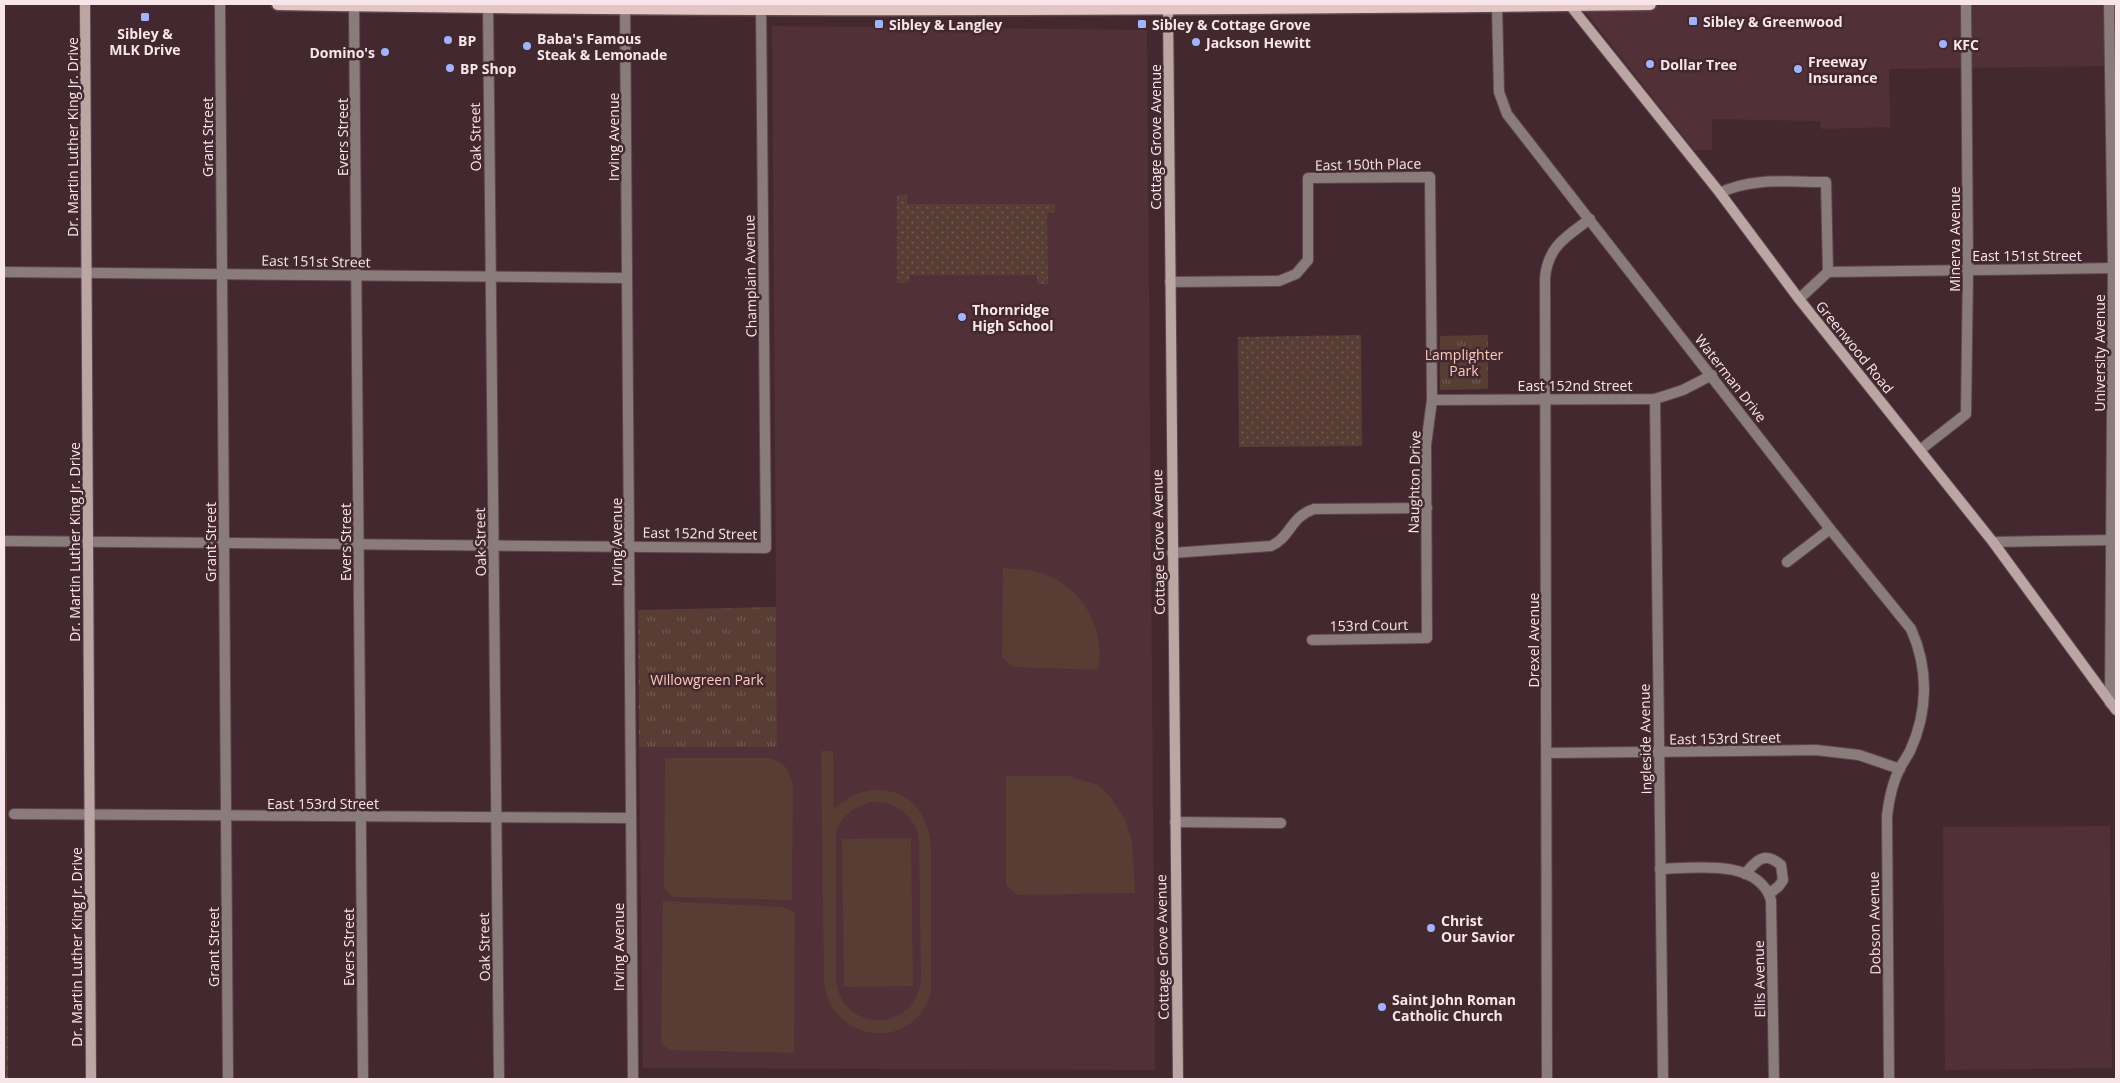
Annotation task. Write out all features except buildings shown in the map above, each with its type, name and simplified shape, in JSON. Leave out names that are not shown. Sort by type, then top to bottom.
[{"type":"main road","points":[[278,4],[761,7],[1650,4]]},
{"type":"street","name":"Dr. Martin Luther King Jr. Drive","points":[[84,4],[91,1079]]},
{"type":"street","name":"Grant Street","points":[[220,4],[228,1079]]},
{"type":"street","name":"Evers Street","points":[[354,4],[363,1079]]},
{"type":"street","name":"Greenwood Road","points":[[1569,4],[1720,192],[1799,300],[1993,542],[2113,706]]},
{"type":"street","name":"Minerva Avenue","points":[[1920,450],[1966,414],[1968,269],[1966,4]]},
{"type":"street","name":"University Avenue","points":[[2109,4],[2115,268],[2113,706]]},
{"type":"street","name":"Oak Street","points":[[488,5],[499,1079]]},
{"type":"street","name":"Irving Avenue","points":[[626,6],[633,1079]]},
{"type":"street","name":"Cottage Grove Avenue","points":[[1168,6],[1178,1079]]},
{"type":"street","name":"Waterman Drive","points":[[1497,6],[1500,92],[1507,114],[1712,374],[1830,529],[1911,629],[1918,645],[1924,683],[1921,724],[1900,769]]},
{"type":"street","name":"Champlain Avenue","points":[[761,7],[766,548]]},
{"type":"street","name":"East 150th Place","points":[[1170,282],[1279,281],[1296,274],[1308,260],[1308,178],[1430,177]]},
{"type":"street","name":"Naughton Drive","points":[[1427,638],[1426,445],[1432,400],[1430,177]]},
{"type":"street","points":[[1720,192],[1733,186],[1752,184],[1826,182],[1828,272],[1799,300]]},
{"type":"street","name":"Drexel Avenue","points":[[1547,1079],[1546,266],[1557,244],[1590,219]]},
{"type":"street","name":"East 151st Street","points":[[1828,272],[2115,268]]},
{"type":"street","name":"East 151st Street","points":[[4,272],[627,278]]},
{"type":"street","name":"East 152nd Street","points":[[1432,400],[1655,399],[1683,390],[1712,374]]},
{"type":"street","name":"Ingleside Avenue","points":[[1655,399],[1663,1079]]},
{"type":"street","points":[[1172,553],[1271,546],[1280,542],[1296,519],[1304,512],[1314,509],[1427,508]]},
{"type":"street","points":[[1787,562],[1830,529]]},
{"type":"street","points":[[1993,542],[2114,540]]},
{"type":"street","name":"East 152nd Street","points":[[4,541],[766,548]]},
{"type":"street","name":"153rd Court","points":[[1312,640],[1427,638]]},
{"type":"street","name":"East 153rd Street","points":[[1547,754],[1840,751],[1874,759],[1900,769]]},
{"type":"street","name":"Dobson Avenue","points":[[1889,1079],[1886,831],[1890,796],[1900,769]]},
{"type":"street","name":"East 153rd Street","points":[[14,814],[631,818]]},
{"type":"street","points":[[1175,822],[1281,823]]},
{"type":"street","points":[[1660,869],[1724,868],[1745,874],[1759,883],[1769,894],[1784,880],[1781,865],[1774,859],[1757,860],[1745,874]]},
{"type":"street","name":"Ellis Avenue","points":[[1769,894],[1771,900],[1774,1079]]},
{"type":"shaded area","points":[[1579,4],[2116,4],[2116,66],[1889,69],[1890,127],[1821,129],[1820,121],[1712,119],[1712,150],[1694,150]]},
{"type":"shaded area","name":"Thornridge High School","points":[[772,26],[1147,30],[1155,1070],[643,1068],[639,747],[777,747]]},
{"type":"shaded area","points":[[2110,826],[2112,1068],[1945,1070],[1943,827]]},
{"type":"green space","points":[[897,195],[907,195],[907,204],[1055,204],[1055,212],[1047,213],[1048,284],[1037,284],[1037,275],[910,275],[910,282],[897,283]]},
{"type":"green space","points":[[1361,335],[1362,446],[1239,447],[1238,337]]},
{"type":"green space","name":"Lamplighter Park","points":[[1488,335],[1488,389],[1440,390],[1440,336]]},
{"type":"green space","points":[[4,535],[6,535],[8,1079],[4,1079]]},
{"type":"green space","points":[[1003,568],[1030,570],[1047,575],[1075,593],[1093,620],[1098,636],[1100,653],[1098,670],[1014,667],[1002,658]]},
{"type":"green space","name":"Willowgreen Park","points":[[776,607],[777,747],[639,747],[638,610]]},
{"type":"green space","points":[[821,751],[833,751],[834,809],[849,798],[865,791],[881,790],[896,793],[909,800],[920,812],[927,827],[931,846],[931,992],[922,1012],[908,1025],[891,1032],[873,1033],[856,1028],[841,1018],[829,1002],[824,981]],"holes":[[[872,802],[890,804],[904,812],[910,818],[917,833],[919,842],[921,979],[916,997],[906,1010],[893,1018],[878,1020],[863,1017],[850,1009],[840,996],[836,978],[836,834],[841,822],[854,809]]]},
{"type":"green space","points":[[665,758],[769,758],[780,762],[786,767],[793,785],[792,900],[672,897],[664,888]]},
{"type":"green space","points":[[1006,776],[1069,776],[1098,785],[1112,799],[1125,819],[1132,841],[1135,893],[1017,895],[1006,885]]},
{"type":"green space","points":[[911,838],[913,986],[844,987],[842,839]]},
{"type":"green space","points":[[663,901],[782,907],[795,912],[794,1053],[669,1050],[661,1043]]},
{"type":"place","name":"Sibley & MLK Drive","points":[[145,17]]},
{"type":"place","name":"Sibley & Greenwood","points":[[1693,21]]},
{"type":"place","name":"Sibley & Langley","points":[[879,24]]},
{"type":"place","name":"Sibley & Cottage Grove","points":[[1142,24]]},
{"type":"place","name":"BP","points":[[448,40]]},
{"type":"place","name":"Jackson Hewitt","points":[[1196,42]]},
{"type":"place","name":"KFC","points":[[1943,44]]},
{"type":"place","name":"Baba's Famous Steak & Lemonade","points":[[527,46]]},
{"type":"place","name":"Domino's","points":[[385,52]]},
{"type":"place","name":"Dollar Tree","points":[[1650,64]]},
{"type":"place","name":"BP Shop","points":[[450,68]]},
{"type":"place","name":"Freeway Insurance","points":[[1798,69]]},
{"type":"place","name":"Thornridge High School","points":[[962,317]]},
{"type":"place","name":"Christ Our Savior","points":[[1431,928]]},
{"type":"place","name":"Saint John Roman Catholic Church","points":[[1382,1007]]}]
